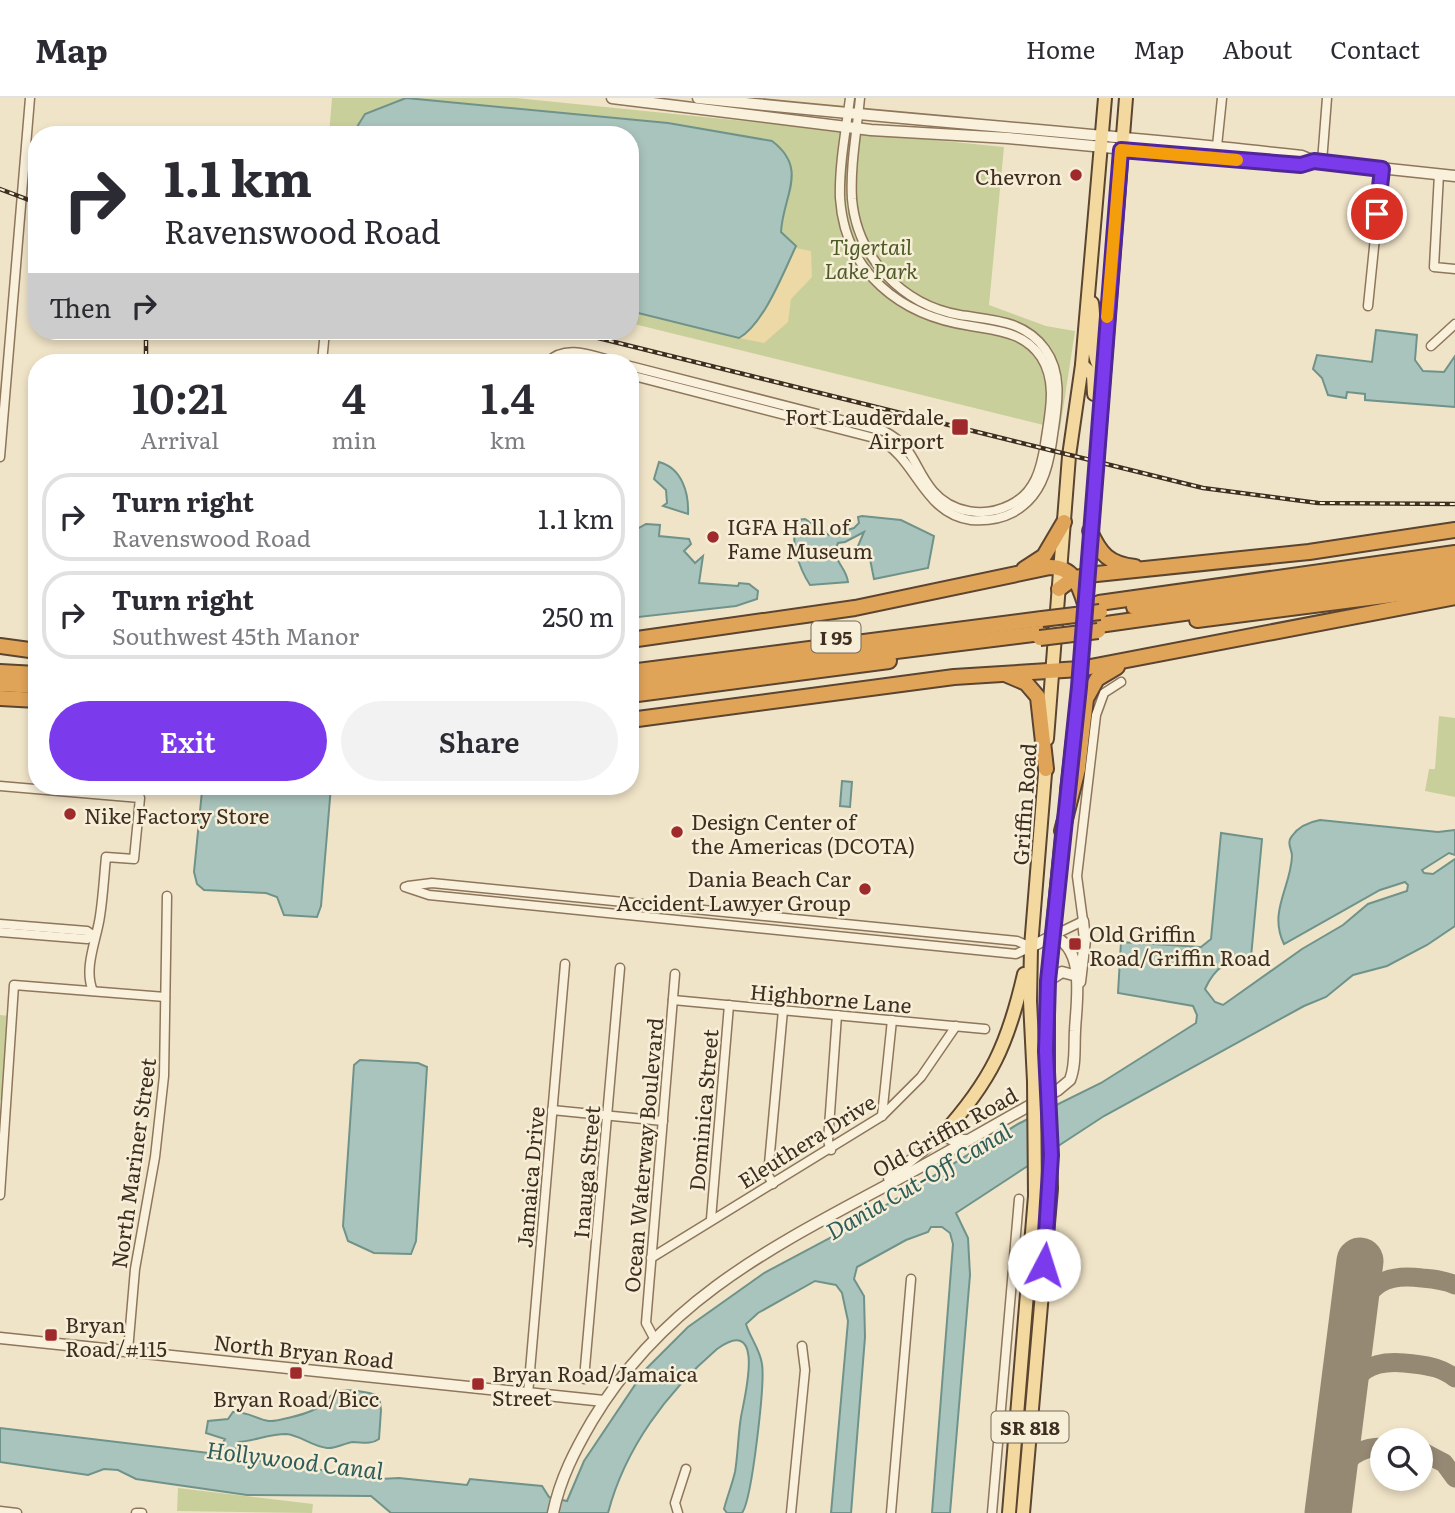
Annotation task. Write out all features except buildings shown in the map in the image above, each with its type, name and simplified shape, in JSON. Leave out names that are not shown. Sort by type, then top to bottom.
[{"type":"highway","points":[[1014,575],[1044,556],[1064,522]]},
{"type":"highway","points":[[1059,590],[1081,577],[1309,552],[1455,530]]},
{"type":"highway","points":[[1090,531],[1097,548],[1112,562],[1157,570]]},
{"type":"highway","name":"I 95","points":[[639,693],[1455,553]]},
{"type":"highway","points":[[1096,615],[1455,563]]},
{"type":"highway","points":[[639,639],[855,608],[1060,567],[1081,577],[1096,615]]},
{"type":"highway","points":[[1096,615],[1455,575]]},
{"type":"highway","name":"I 95","points":[[639,663],[1041,625],[1096,615],[1455,587]]},
{"type":"highway","points":[[639,719],[954,677],[1080,669],[1125,662],[1296,625],[1455,597]]},
{"type":"highway","points":[[639,672],[1041,625]]},
{"type":"highway","points":[[639,683],[1041,625]]},
{"type":"highway","points":[[0,646],[28,650]]},
{"type":"highway","points":[[0,662],[28,664]]},
{"type":"highway","points":[[1062,831],[1078,769],[1090,688],[1106,671],[1125,662]]},
{"type":"highway","points":[[0,672],[28,674]]},
{"type":"highway","points":[[1004,673],[1026,683],[1040,701],[1046,769]]},
{"type":"highway","points":[[0,684],[28,686]]},
{"type":"highway","points":[[0,698],[28,700]]},
{"type":"main road","name":"Griffin Road","points":[[1009,1513],[1035,1196],[1031,947],[1069,451],[1082,365],[1105,98]]},
{"type":"main road","points":[[1081,577],[1090,531],[1126,98]]},
{"type":"main road","points":[[1089,285],[1096,324],[1095,360],[1103,366]]},
{"type":"main road","points":[[1082,365],[1093,375],[1093,415],[1098,427]]},
{"type":"main road","name":"Griffin Road","points":[[1023,1513],[1051,1189],[1048,981],[1080,669],[1096,615]]},
{"type":"main road","points":[[942,1135],[976,1093],[1002,1052],[1012,1027],[1031,947]]},
{"type":"street","points":[[0,457],[30,98]]},
{"type":"street","points":[[612,98],[853,128],[1101,141]]},
{"type":"street","points":[[698,98],[1301,165],[1318,162]]},
{"type":"street","points":[[639,377],[878,439],[905,459],[928,496],[951,514],[964,519],[1001,518],[1031,499],[1043,480],[1051,446],[1058,389],[1052,360],[1039,341],[1021,327],[928,305],[901,289],[882,271],[861,237],[854,213],[853,115],[850,98]]},
{"type":"street","points":[[853,115],[860,98]]},
{"type":"street","points":[[1217,146],[1222,98]]},
{"type":"street","points":[[1318,162],[1327,98]]},
{"type":"street","points":[[639,368],[884,431],[908,449],[939,497],[961,509],[992,512],[1023,496],[1038,475],[1044,450],[1051,388],[1044,361],[1033,347],[1017,336],[927,316],[894,299],[873,280],[853,250],[841,209],[840,185],[853,128]]},
{"type":"street","points":[[1121,143],[1217,146],[1302,156],[1318,162],[1455,176]]},
{"type":"street","points":[[1368,306],[1382,169]]},
{"type":"street","points":[[1439,174],[1434,267],[1455,269]]},
{"type":"street","points":[[1431,346],[1455,324]]},
{"type":"street","points":[[559,354],[570,351],[583,354]]},
{"type":"street","points":[[1078,992],[1084,947],[1083,921],[1077,893],[1077,867],[1097,709],[1105,691],[1121,682]]},
{"type":"street","points":[[0,786],[28,788]]},
{"type":"street","points":[[93,991],[90,982],[94,936],[100,918],[106,857],[134,859],[140,798],[105,795]]},
{"type":"street","points":[[1031,947],[1017,942],[432,883],[405,887],[429,895],[1016,954],[1031,947],[1083,921]]},
{"type":"street","name":"North Mariner Street","points":[[128,1351],[135,1269],[159,1126],[166,1040],[167,896]]},
{"type":"street","points":[[0,924],[87,931],[94,936]]},
{"type":"street","points":[[0,932],[87,939],[94,936]]},
{"type":"street","name":"Old Griffin Road","points":[[553,1513],[557,1494],[571,1460],[604,1401],[654,1338],[698,1298],[738,1268],[1058,1090],[1070,1080],[1077,976],[1065,944],[1052,936]]},
{"type":"street","name":"Jamaica Drive","points":[[528,1394],[565,964]]},
{"type":"street","name":"Inauga Street","points":[[584,1379],[620,968]]},
{"type":"street","points":[[1048,981],[1062,972],[1077,976]]},
{"type":"street","name":"Ocean Waterway Boulevard","points":[[654,1338],[646,1322],[675,974]]},
{"type":"street","points":[[0,1195],[3,1113],[15,985],[165,997]]},
{"type":"street","name":"Highborne Lane","points":[[673,1000],[985,1029]]},
{"type":"street","name":"Dominica Street","points":[[711,1219],[729,1005]]},
{"type":"street","points":[[773,1184],[768,1175],[783,1010]]},
{"type":"street","points":[[831,1150],[828,1141],[837,1015]]},
{"type":"street","points":[[882,1116],[892,1020]]},
{"type":"street","name":"Eleuthera Drive","points":[[651,1258],[711,1219],[831,1150],[882,1116],[921,1077],[956,1026]]},
{"type":"street","points":[[552,1110],[663,1121]]},
{"type":"street","points":[[942,1135],[953,1140],[969,1139]]},
{"type":"street","name":"Old Griffin Road","points":[[854,1202],[906,1166],[942,1135]]},
{"type":"street","points":[[992,1513],[1019,1199]]},
{"type":"street","points":[[891,1513],[911,1279]]},
{"type":"street","points":[[0,1331],[5,1339]]},
{"type":"street","name":"North Bryan Road","points":[[5,1339],[604,1401]]},
{"type":"street","points":[[790,1513],[805,1370],[802,1346]]},
{"type":"street","points":[[677,1512],[675,1503],[686,1469]]},
{"type":"street","points":[[0,1511],[17,1513]]},
{"type":"street","points":[[135,1513],[142,1513]]},
{"type":"green space","name":"Tigertail Lake Park","points":[[332,98],[516,98],[1004,147],[989,305],[1046,326],[1075,331],[1060,429],[639,325],[639,126],[330,126]]},
{"type":"green space","points":[[1439,716],[1455,718],[1455,797],[1425,791],[1429,769],[1435,769]]},
{"type":"green space","points":[[0,1015],[10,1016],[2,1101],[0,1100]]},
{"type":"green space","points":[[178,1488],[313,1504],[312,1513],[177,1511]]},
{"type":"sand","points":[[796,248],[811,251],[812,277],[791,299],[788,322],[764,343],[739,338],[764,310]]},
{"type":"water","points":[[406,98],[668,123],[772,141],[783,151],[792,172],[781,232],[796,246],[765,309],[739,338],[639,313],[639,126],[358,126],[365,114]]},
{"type":"water","points":[[1376,330],[1417,335],[1415,360],[1423,371],[1444,372],[1455,356],[1455,407],[1365,400],[1365,394],[1347,392],[1346,398],[1328,395],[1322,378],[1313,369],[1317,355],[1372,362]]},
{"type":"water","points":[[659,462],[673,470],[683,482],[688,514],[663,506],[667,503],[666,490],[654,479]]},
{"type":"water","points":[[858,517],[901,520],[934,536],[928,568],[874,579],[870,559],[858,546],[864,532],[838,543],[836,549],[837,559],[848,582],[810,585],[796,554],[794,536],[797,520],[805,519],[829,535],[854,528],[859,523]]},
{"type":"water","points":[[646,524],[660,525],[659,536],[689,539],[691,544],[684,551],[695,563],[703,556],[699,583],[738,586],[739,583],[749,584],[758,591],[757,599],[736,606],[639,617],[639,528]]},
{"type":"water","points":[[842,781],[852,782],[850,807],[840,806]]},
{"type":"water","points":[[202,795],[330,795],[321,906],[317,917],[284,915],[277,897],[266,893],[204,890],[197,884],[194,872]]},
{"type":"water","points":[[1320,820],[1438,832],[1455,830],[1455,855],[1449,853],[1422,870],[1424,873],[1433,874],[1455,859],[1455,926],[1427,945],[1387,966],[1353,975],[1326,997],[1304,1006],[1104,1116],[956,1213],[968,1238],[970,1275],[950,1513],[932,1513],[953,1244],[950,1233],[942,1227],[931,1227],[928,1232],[906,1240],[857,1267],[854,1279],[864,1296],[865,1337],[851,1513],[831,1513],[848,1321],[842,1293],[836,1285],[815,1281],[758,1313],[746,1324],[761,1359],[762,1375],[754,1465],[742,1513],[727,1513],[724,1509],[735,1472],[749,1363],[747,1350],[742,1342],[733,1341],[717,1349],[699,1366],[650,1423],[625,1466],[608,1513],[391,1513],[371,1496],[247,1495],[136,1479],[118,1470],[104,1469],[88,1475],[0,1462],[0,1428],[217,1454],[225,1439],[206,1433],[208,1421],[228,1419],[233,1412],[269,1421],[283,1419],[315,1409],[336,1392],[351,1390],[379,1396],[381,1410],[379,1439],[376,1441],[353,1442],[327,1448],[291,1435],[280,1434],[238,1442],[235,1457],[380,1479],[399,1478],[467,1485],[470,1479],[542,1486],[549,1497],[567,1501],[584,1461],[645,1370],[688,1327],[764,1273],[847,1229],[1018,1124],[1101,1083],[1196,1023],[1197,1015],[1193,1006],[1118,993],[1121,942],[1201,947],[1211,939],[1221,833],[1262,839],[1251,957],[1223,966],[1213,975],[1205,989],[1215,1002],[1223,1005],[1302,949],[1343,925],[1368,904],[1407,891],[1408,885],[1405,882],[1380,890],[1284,944],[1278,921],[1291,867],[1289,841],[1301,827]]},
{"type":"water","points":[[360,1060],[418,1063],[427,1067],[416,1241],[411,1254],[374,1253],[348,1241],[343,1226],[354,1065]]},
{"type":"taxiway","points":[[1353,1318],[1373,1289],[1388,1279],[1409,1277],[1439,1280],[1455,1285]]},
{"type":"taxiway","points":[[1341,1415],[1351,1387],[1365,1370],[1374,1365],[1398,1362],[1420,1365],[1441,1370],[1455,1378]]},
{"type":"taxiway","points":[[1329,1511],[1334,1488],[1343,1467],[1358,1452],[1370,1448]]},
{"type":"taxiway","points":[[1433,1457],[1444,1463],[1455,1478]]},
{"type":"runway","points":[[1328,1513],[1360,1261]]},
{"type":"railway","points":[[0,189],[28,200]]},
{"type":"railway","points":[[146,340],[146,354]]},
{"type":"railway","points":[[606,340],[1203,488],[1318,503],[1455,504]]},
{"type":"slow traffic","points":[[1107,317],[1121,150],[1237,160]]},
{"type":"place","name":"Chevron","points":[[1076,175]]},
{"type":"place","name":"Fort Lauderdale Airport","points":[[960,427]]},
{"type":"place","name":"IGFA Hall of Fame Museum","points":[[713,537]]},
{"type":"place","name":"Nike Factory Store","points":[[70,814]]},
{"type":"place","name":"Design Center of the Americas (DCOTA)","points":[[677,832]]},
{"type":"place","name":"Dania Beach Car Accident Lawyer Group","points":[[865,889]]},
{"type":"place","name":"Old Griffin Road/Griffin Road","points":[[1075,944]]},
{"type":"place","name":"Bryan Road/#115","points":[[51,1335]]},
{"type":"place","name":"Bryan Road/Bicc","points":[[296,1373]]},
{"type":"place","name":"Bryan Road/Jamaica Street","points":[[478,1384]]},
{"type":"route","points":[[1044,1265],[1051,1189],[1051,1122],[1046,1051],[1048,981],[1079,687],[1121,150],[1301,165],[1314,161],[1382,169],[1377,214]]},
{"type":"water label","name":"Dania Cut-Off Canal","points":[[918,1180]]},
{"type":"water label","name":"Hollywood Canal","points":[[295,1459]]}]
